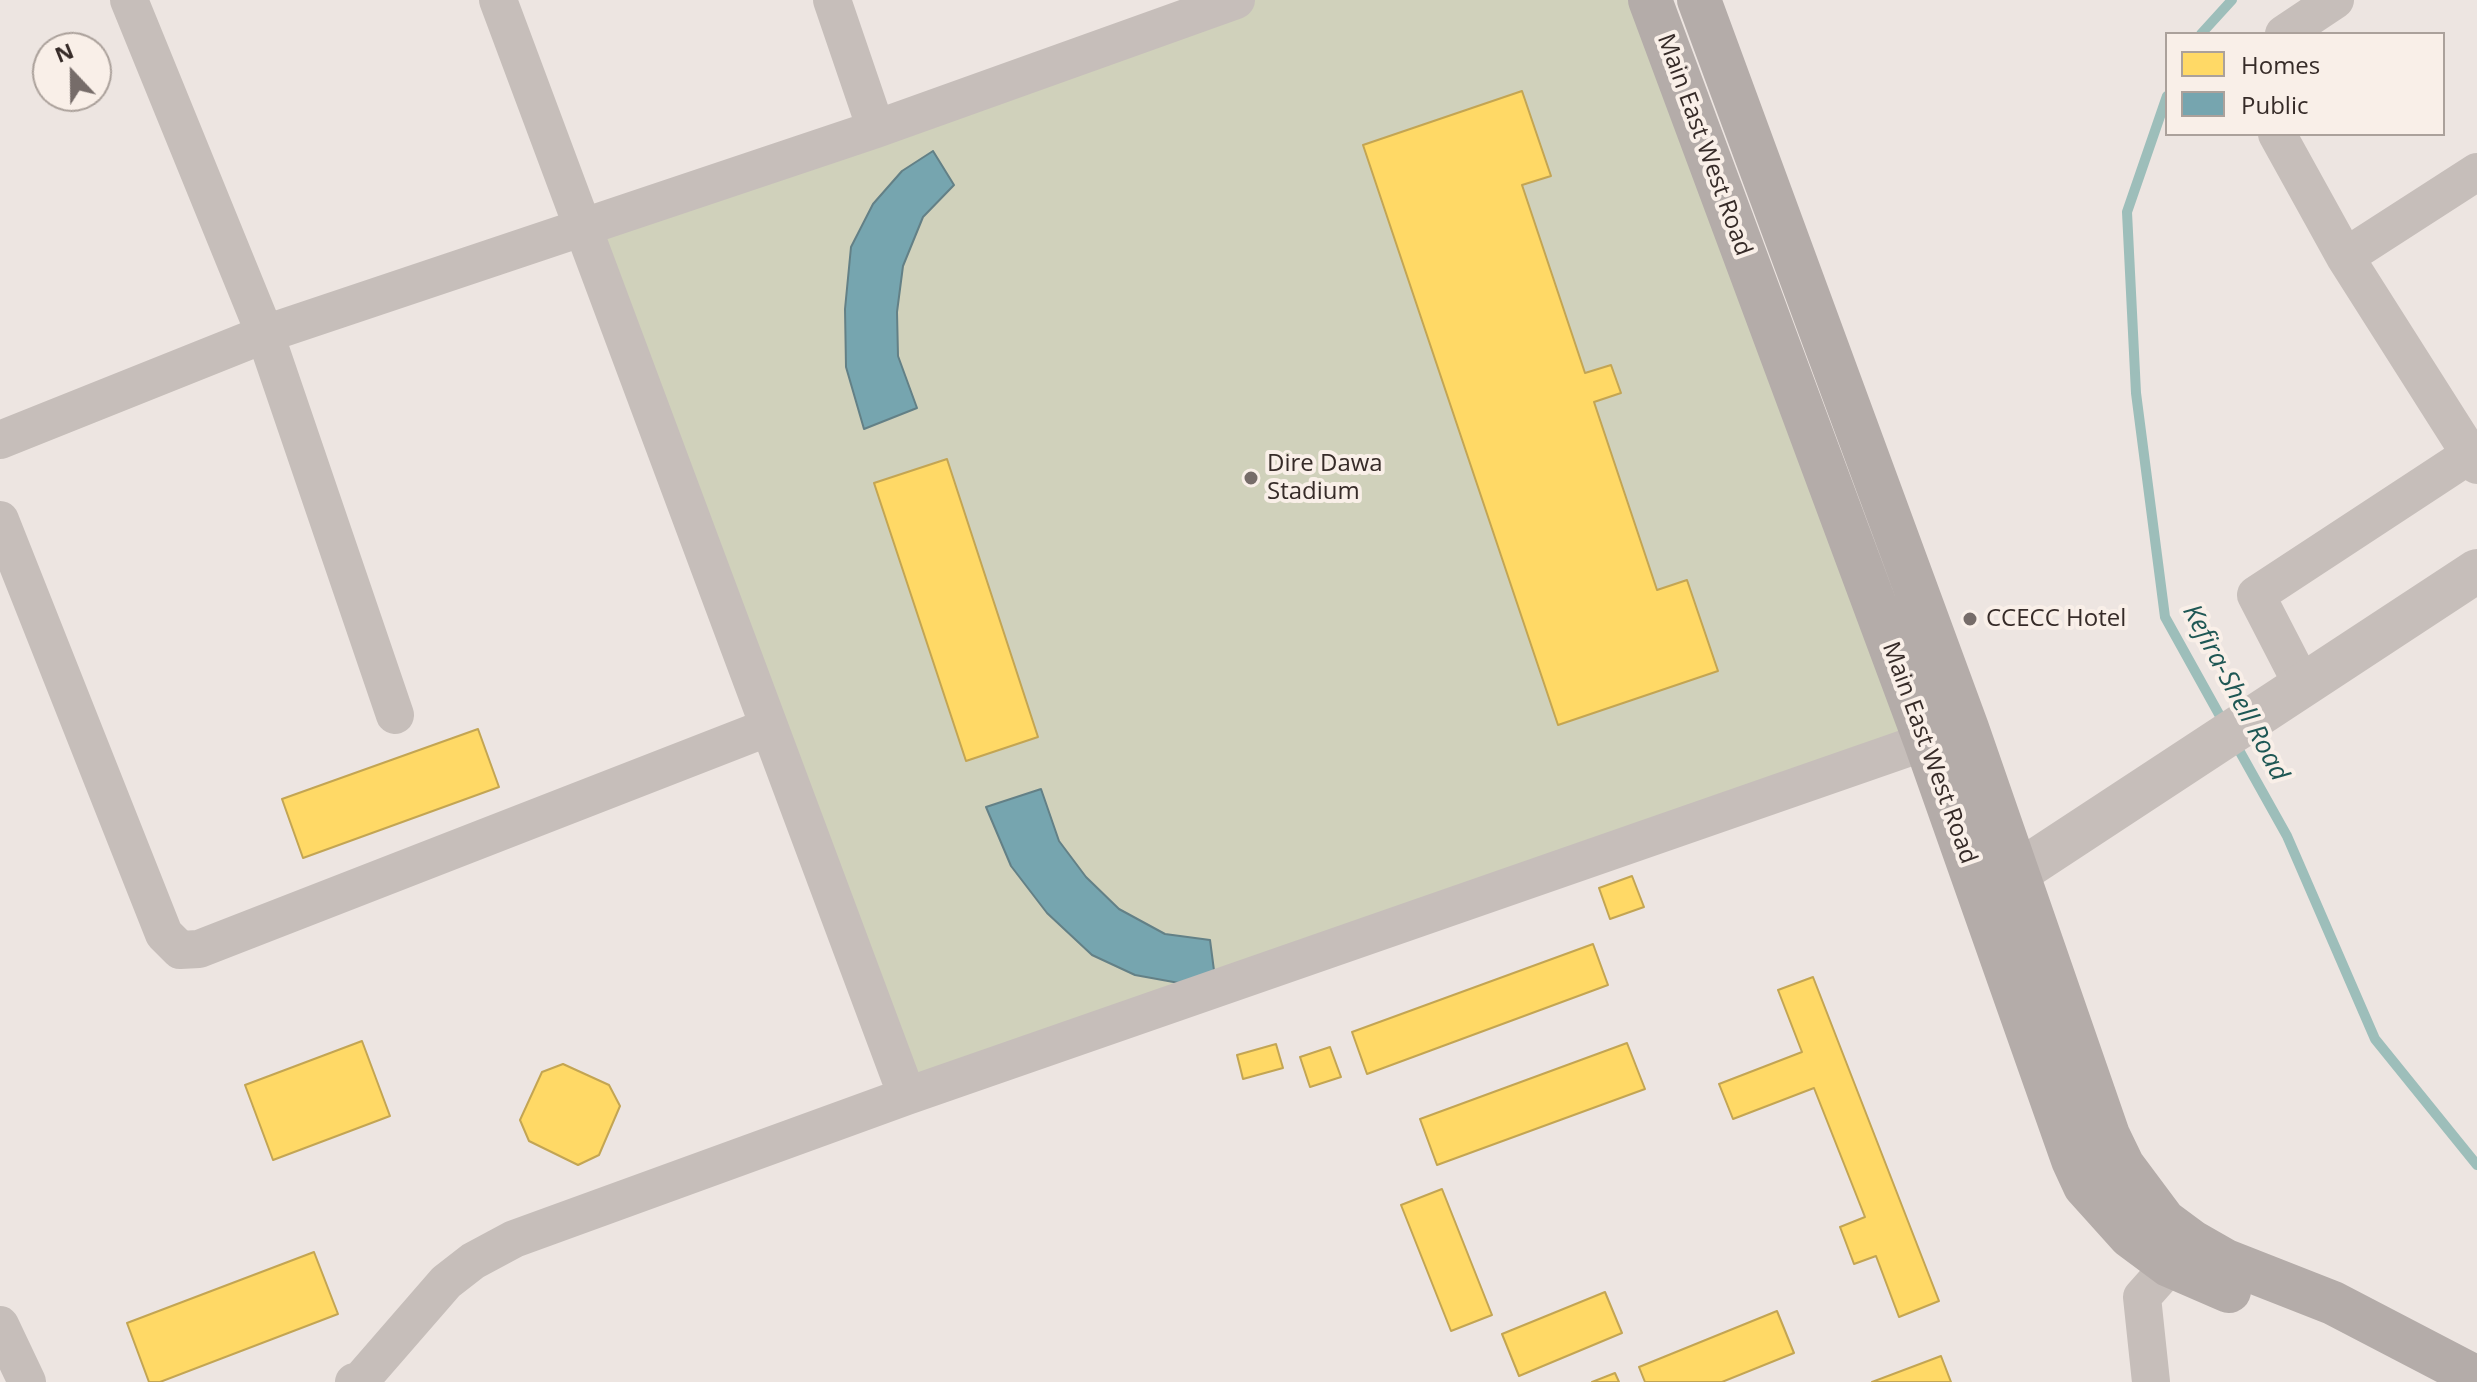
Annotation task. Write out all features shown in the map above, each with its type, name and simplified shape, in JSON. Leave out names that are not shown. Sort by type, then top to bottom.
[{"type":"main road","name":"Main East West Road","points":[[1650,0],[1925,740],[1997,880]]},
{"type":"main road","name":"Main East West Road","points":[[1699,0],[1967,728],[1997,880],[2085,1186],[2130,1236],[2180,1253],[2246,1299],[2385,1329],[2477,1378]]},
{"type":"main road","points":[[1716,179],[1760,165]]},
{"type":"street","points":[[129,0],[265,334],[395,715]]},
{"type":"street","points":[[498,0],[907,1096]]},
{"type":"street","points":[[832,0],[876,129]]},
{"type":"street","points":[[0,440],[265,334],[876,129],[1236,0]]},
{"type":"street","points":[[2287,32],[2335,0]]},
{"type":"street","points":[[2278,136],[2345,257],[2475,457],[2256,595],[2303,686]]},
{"type":"street","points":[[2345,257],[2477,172]]},
{"type":"street","points":[[0,520],[164,934],[180,950],[199,949],[769,727]]},
{"type":"street","points":[[1997,880],[2303,686],[2477,571]]},
{"type":"street","points":[[354,1382],[360,1382],[446,1282],[473,1261],[514,1239],[907,1096],[1925,740],[1967,728]]},
{"type":"street","points":[[2151,1382],[2142,1297],[2180,1253]]},
{"type":"street","points":[[0,1325],[27,1382]]},
{"type":"green space","name":"Dire Dawa Stadium","points":[[1236,0],[1650,0],[1925,740],[907,1096],[581,228]]},
{"type":"building: Homes","points":[[1522,91],[1551,176],[1522,185],[1585,373],[1611,365],[1621,393],[1594,402],[1657,590],[1687,580],[1718,671],[1558,725],[1363,145]]},
{"type":"building: Homes","points":[[947,459],[1038,737],[966,761],[874,483]]},
{"type":"building: Homes","points":[[478,729],[499,787],[303,858],[282,799]]},
{"type":"building: Homes","points":[[1632,876],[1644,907],[1610,919],[1599,888]]},
{"type":"building: Homes","points":[[1593,944],[1608,985],[1367,1074],[1352,1032]]},
{"type":"building: Homes","points":[[1813,977],[1939,1301],[1899,1317],[1876,1256],[1854,1264],[1840,1227],[1865,1217],[1814,1088],[1733,1119],[1719,1084],[1802,1052],[1778,990]]},
{"type":"building: Homes","points":[[362,1041],[390,1116],[273,1160],[245,1085]]},
{"type":"building: Homes","points":[[1627,1043],[1645,1089],[1437,1165],[1420,1119]]},
{"type":"building: Homes","points":[[1276,1044],[1283,1068],[1243,1079],[1237,1055]]},
{"type":"building: Homes","points":[[1330,1047],[1341,1077],[1310,1087],[1300,1057]]},
{"type":"building: Homes","points":[[563,1064],[609,1085],[620,1106],[599,1155],[578,1165],[529,1141],[520,1120],[542,1072]]},
{"type":"building: Homes","points":[[1442,1189],[1492,1315],[1451,1331],[1401,1205]]},
{"type":"building: Homes","points":[[314,1252],[338,1314],[160,1382],[149,1382],[127,1323]]},
{"type":"building: Homes","points":[[1605,1292],[1622,1333],[1519,1376],[1502,1334]]},
{"type":"building: Homes","points":[[1777,1311],[1794,1353],[1722,1382],[1645,1382],[1639,1367]]},
{"type":"building: Homes","points":[[1941,1356],[1951,1382],[1872,1382]]},
{"type":"building: Homes","points":[[1615,1373],[1619,1382],[1592,1382]]},
{"type":"building: Public","points":[[933,151],[954,185],[923,217],[903,266],[897,312],[898,356],[917,408],[864,429],[846,367],[845,309],[851,247],[873,204],[902,171]]},
{"type":"building: Public","points":[[1041,789],[1059,841],[1086,877],[1119,909],[1165,934],[1210,940],[1215,978],[1179,983],[1135,975],[1092,955],[1047,913],[1011,866],[986,807]]},
{"type":"waterway","name":"Kefira-Shell Road","points":[[2203,32],[2232,0]]},
{"type":"waterway","name":"Kefira-Shell Road","points":[[2165,102],[2127,212],[2136,393],[2165,617],[2225,725]]},
{"type":"waterway","name":"Kefira-Shell Road","points":[[2235,743],[2287,836],[2375,1039],[2477,1165]]},
{"type":"place","name":"Dire Dawa Stadium","points":[[1251,478]]},
{"type":"place","name":"CCECC Hotel","points":[[1970,619]]}]
